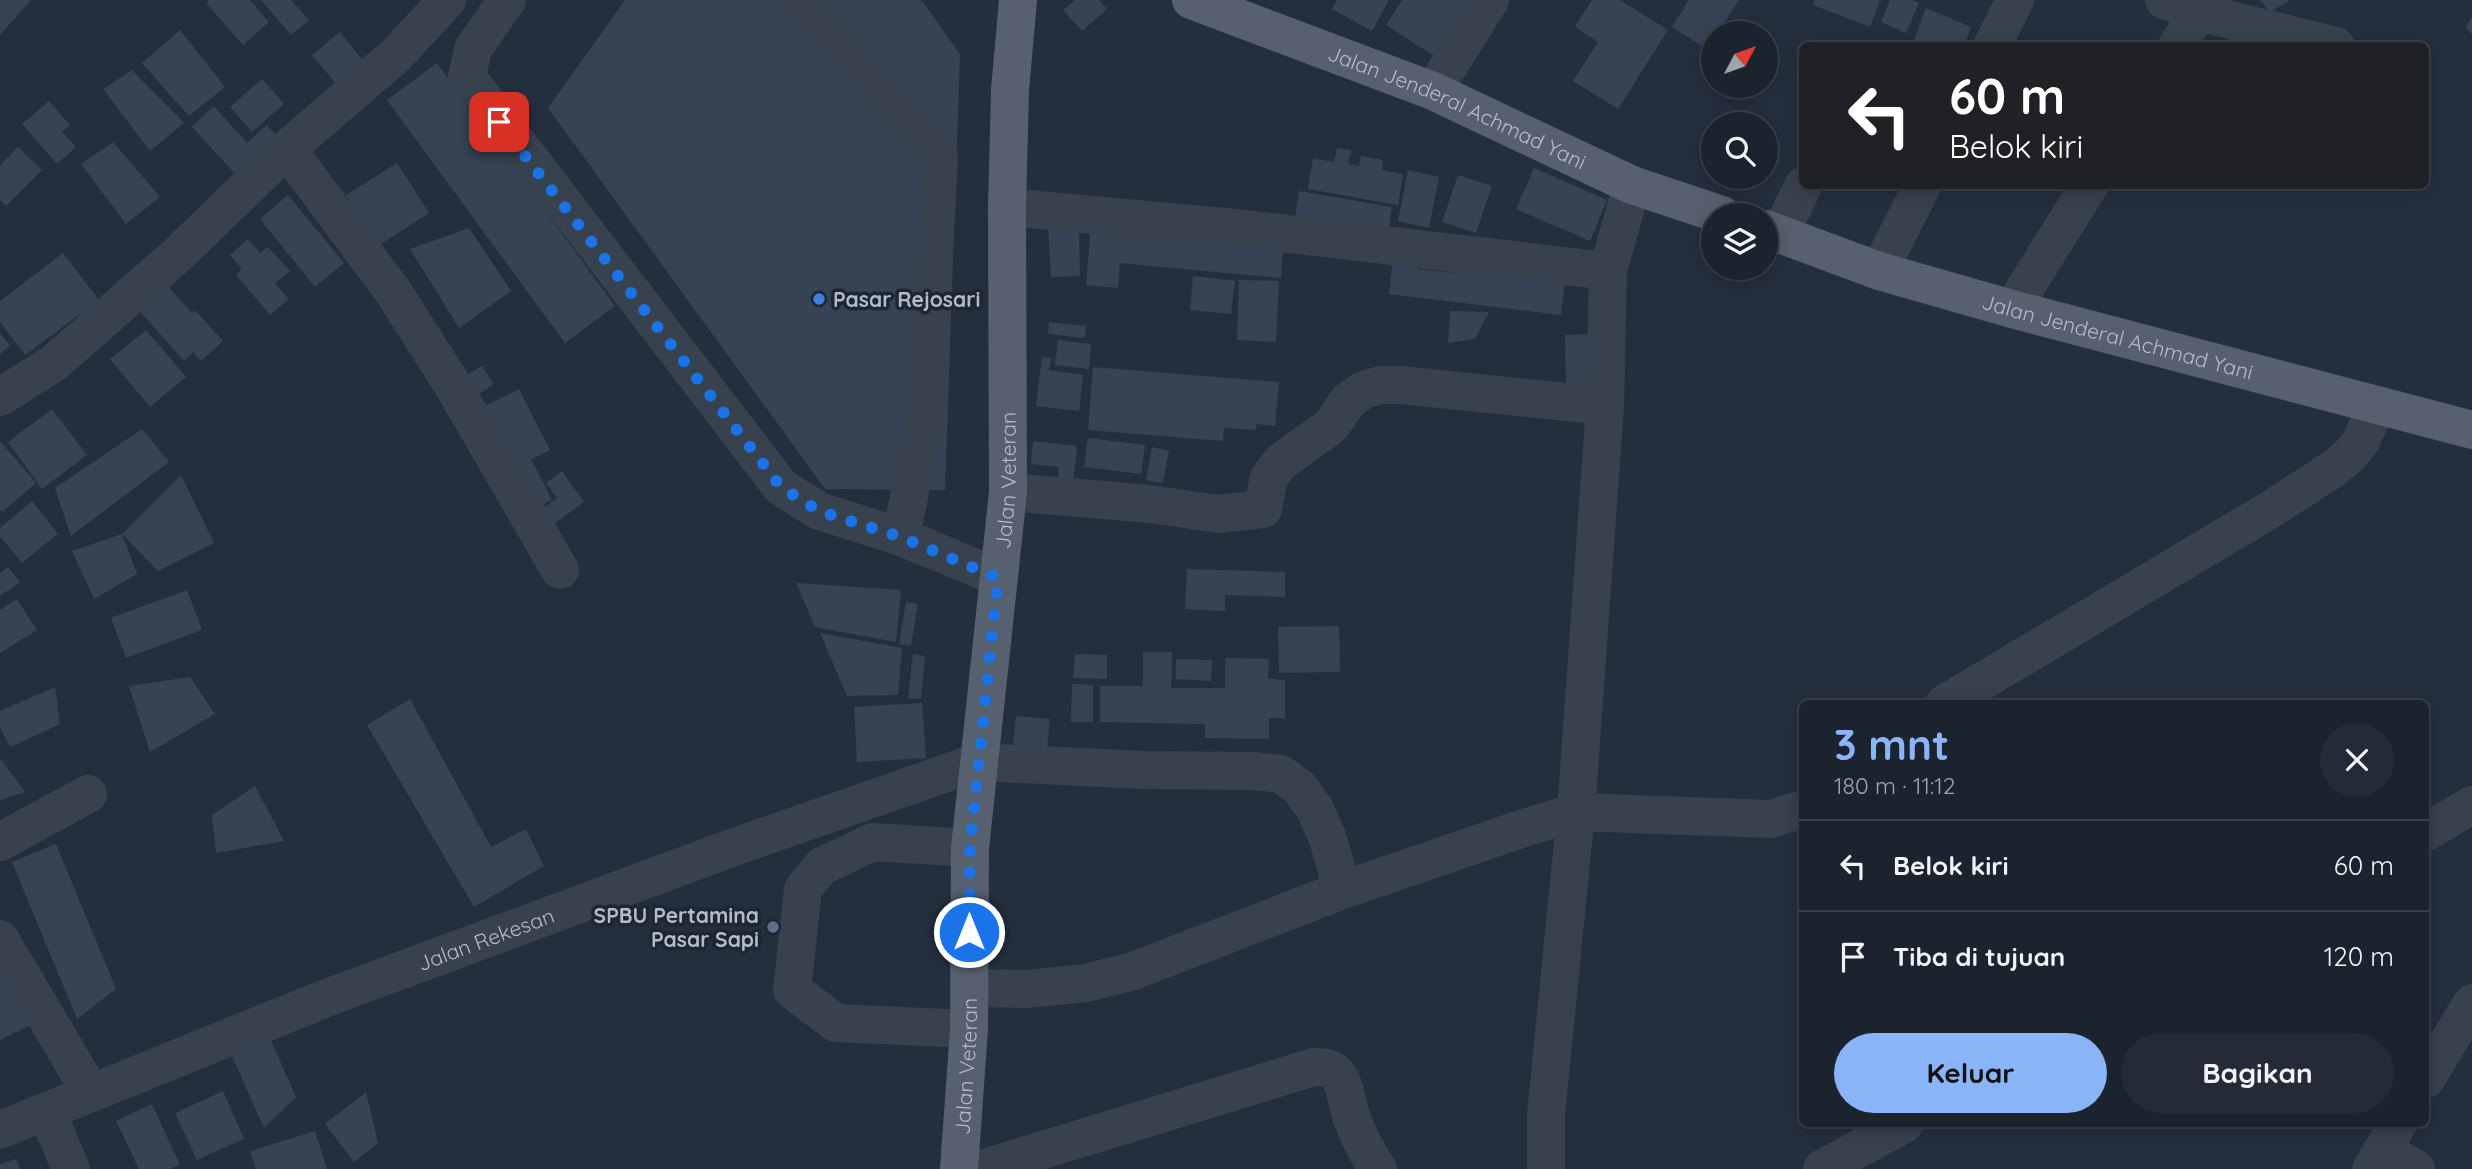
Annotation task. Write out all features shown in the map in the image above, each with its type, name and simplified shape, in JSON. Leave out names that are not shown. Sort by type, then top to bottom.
[{"type":"main road","name":"Jalan Veteran","points":[[959,1169],[969,1029],[970,848],[1008,492],[1006,208],[1010,90],[1018,0]]},
{"type":"main road","name":"Jalan Jenderal Achmad Yani","points":[[1191,0],[1433,91],[1632,186],[1701,208]]},
{"type":"main road","name":"Jalan Jenderal Achmad Yani","points":[[1778,234],[1879,271],[2012,309],[2472,430]]},
{"type":"street","points":[[0,397],[54,363],[176,256],[287,149],[396,55],[447,0]]},
{"type":"street","points":[[508,0],[473,49],[467,77],[781,487],[819,511],[901,537],[998,578]]},
{"type":"street","points":[[796,0],[935,147],[939,159],[925,415],[901,537]]},
{"type":"street","points":[[1433,91],[1490,0]]},
{"type":"street","points":[[1994,42],[2015,0]]},
{"type":"street","points":[[2177,42],[2181,6],[2320,42]]},
{"type":"street","points":[[287,149],[394,293],[452,384],[560,570]]},
{"type":"street","points":[[1546,1169],[1546,1115],[1576,812],[1605,406],[1608,271],[1632,186]]},
{"type":"street","points":[[1778,224],[1801,189]]},
{"type":"street","points":[[1879,271],[1920,189]]},
{"type":"street","points":[[2012,309],[2087,189]]},
{"type":"street","points":[[1006,208],[1247,229],[1608,271]]},
{"type":"street","points":[[1008,492],[1150,504],[1218,514],[1263,509],[1269,477],[1281,462],[1332,425],[1347,402],[1363,390],[1381,385],[1401,385],[1605,406]]},
{"type":"street","points":[[1951,700],[2273,508],[2333,469],[2349,456],[2361,441],[2377,405]]},
{"type":"street","points":[[978,762],[1282,774],[1300,788],[1314,807],[1330,846],[1340,891]]},
{"type":"street","name":"Jalan Rekesan","points":[[0,1130],[342,992],[734,847],[978,762]]},
{"type":"street","points":[[0,842],[88,794]]},
{"type":"street","points":[[2429,830],[2472,805]]},
{"type":"street","points":[[969,988],[1027,989],[1086,983],[1133,971],[1340,891],[1576,812],[1771,820],[1799,810]]},
{"type":"street","points":[[969,1029],[836,1023],[792,990],[803,889],[822,866],[873,842],[970,848]]},
{"type":"street","points":[[0,939],[91,1093]]},
{"type":"street","points":[[2429,1074],[2472,1003]]},
{"type":"street","points":[[981,1169],[1314,1067],[1335,1072],[1366,1152],[1378,1169]]},
{"type":"street","points":[[47,1112],[71,1169]]},
{"type":"street","points":[[1822,1169],[1899,1127]]},
{"type":"street","points":[[2384,1147],[2416,1169]]},
{"type":"building","points":[[0,0],[31,0],[0,35]]},
{"type":"building","points":[[209,0],[250,0],[269,22],[243,45],[206,3]]},
{"type":"building","points":[[261,0],[291,0],[309,20],[291,35]]},
{"type":"building","name":"Pasar Rejosari","points":[[625,0],[919,0],[960,54],[945,490],[825,489],[548,108]]},
{"type":"building","points":[[1075,0],[1099,0],[1107,9],[1082,31],[1063,10]]},
{"type":"building","points":[[1337,0],[1389,0],[1372,31],[1332,9]]},
{"type":"building","points":[[1402,0],[1468,2],[1433,55],[1386,25]]},
{"type":"building","points":[[1592,0],[1620,0],[1668,30],[1618,109],[1573,81],[1598,42],[1575,27]]},
{"type":"building","points":[[1689,0],[1739,0],[1726,21],[1701,21],[1701,46],[1672,27]]},
{"type":"building","points":[[1815,0],[1880,0],[1870,27],[1813,5]]},
{"type":"building","points":[[1890,0],[1912,0],[1919,3],[1906,33],[1881,22]]},
{"type":"building","points":[[2260,0],[2290,0],[2270,12]]},
{"type":"building","points":[[1926,8],[1971,27],[1965,42],[1914,40]]},
{"type":"building","points":[[2472,16],[2472,34],[2466,28]]},
{"type":"building","points":[[180,30],[225,87],[189,116],[142,63]]},
{"type":"building","points":[[340,32],[364,62],[337,85],[312,55]]},
{"type":"building","points":[[437,63],[615,306],[565,343],[387,100]]},
{"type":"building","points":[[132,70],[184,123],[150,151],[103,89]]},
{"type":"building","points":[[262,79],[284,104],[252,132],[230,107]]},
{"type":"building","points":[[49,101],[70,125],[62,132],[76,147],[57,164],[22,124]]},
{"type":"building","points":[[214,106],[247,143],[267,125],[279,138],[238,177],[192,127]]},
{"type":"building","points":[[113,142],[160,197],[126,224],[81,164]]},
{"type":"building","points":[[18,147],[42,170],[6,206],[0,200],[0,165]]},
{"type":"building","points":[[1337,148],[1351,150],[1348,164],[1359,166],[1361,156],[1383,160],[1382,170],[1403,174],[1398,205],[1308,189],[1313,158],[1334,162]]},
{"type":"building","points":[[397,163],[429,213],[378,246],[346,195]]},
{"type":"building","points":[[1534,168],[1607,200],[1590,241],[1516,209]]},
{"type":"building","points":[[1408,170],[1439,177],[1429,228],[1398,221]]},
{"type":"building","points":[[1458,175],[1492,186],[1476,233],[1442,222]]},
{"type":"building","points":[[1299,191],[1392,207],[1388,235],[1295,219]]},
{"type":"building","points":[[288,195],[344,263],[315,287],[260,219]]},
{"type":"building","points":[[1079,226],[1080,276],[1051,277],[1048,227]]},
{"type":"building","points":[[1091,226],[1283,245],[1281,278],[1120,263],[1118,288],[1086,285]]},
{"type":"building","points":[[469,228],[511,291],[459,328],[410,249]]},
{"type":"building","points":[[248,239],[260,253],[268,247],[290,271],[275,283],[289,299],[270,315],[236,275],[242,269],[230,255]]},
{"type":"building","points":[[63,253],[99,300],[25,355],[0,322],[0,301]]},
{"type":"building","points":[[1394,254],[1420,257],[1418,269],[1458,273],[1460,259],[1566,272],[1561,315],[1389,294]]},
{"type":"building","points":[[1193,276],[1235,281],[1231,314],[1190,310]]},
{"type":"building","points":[[1239,280],[1279,281],[1276,342],[1237,340]]},
{"type":"building","points":[[165,283],[192,313],[195,310],[223,341],[201,361],[193,352],[184,361],[137,308]]},
{"type":"building","points":[[1450,311],[1489,312],[1475,339],[1448,343]]},
{"type":"building","points":[[1049,322],[1086,326],[1085,338],[1048,334]]},
{"type":"building","points":[[146,330],[186,377],[150,407],[110,359]]},
{"type":"building","points":[[0,333],[10,346],[0,354]]},
{"type":"building","points":[[1596,334],[1597,392],[1566,392],[1565,335]]},
{"type":"building","points":[[1058,340],[1091,344],[1089,369],[1055,365]]},
{"type":"building","points":[[1042,357],[1051,358],[1049,370],[1083,375],[1079,411],[1036,406]]},
{"type":"building","points":[[482,366],[494,384],[476,396],[463,377]]},
{"type":"building","points":[[1093,367],[1279,382],[1275,426],[1256,424],[1256,430],[1224,428],[1223,441],[1088,430]]},
{"type":"building","points":[[519,389],[550,450],[531,459],[552,500],[534,509],[482,407]]},
{"type":"building","points":[[52,409],[87,455],[42,489],[8,442]]},
{"type":"building","points":[[142,429],[169,462],[71,536],[55,488]]},
{"type":"building","points":[[1088,438],[1145,445],[1141,474],[1084,467]]},
{"type":"building","points":[[0,441],[36,483],[2,512],[0,509]]},
{"type":"building","points":[[1033,441],[1077,446],[1073,485],[1057,483],[1059,467],[1031,464]]},
{"type":"building","points":[[1152,447],[1169,451],[1163,483],[1146,480]]},
{"type":"building","points":[[562,471],[584,502],[547,529],[535,514],[557,498],[546,483]]},
{"type":"building","points":[[181,475],[214,543],[158,571],[122,534]]},
{"type":"building","points":[[32,501],[58,534],[22,563],[0,536],[0,528]]},
{"type":"building","points":[[122,534],[137,574],[94,599],[72,551]]},
{"type":"building","points":[[8,567],[20,582],[0,596],[0,573]]},
{"type":"building","points":[[1187,569],[1285,572],[1285,597],[1225,595],[1225,611],[1185,609]]},
{"type":"building","points":[[796,583],[901,590],[896,642],[815,627]]},
{"type":"building","points":[[187,590],[202,630],[126,658],[111,618]]},
{"type":"building","points":[[17,599],[37,630],[0,653],[0,610]]},
{"type":"building","points":[[906,602],[918,604],[911,646],[899,644]]},
{"type":"building","points":[[1339,626],[1340,672],[1279,673],[1278,627]]},
{"type":"building","points":[[820,633],[902,648],[898,695],[847,696]]},
{"type":"building","points":[[1143,652],[1172,652],[1171,688],[1225,688],[1225,658],[1269,659],[1268,679],[1285,680],[1285,718],[1269,718],[1269,739],[1205,738],[1205,724],[1100,722],[1100,686],[1143,686]]},
{"type":"building","points":[[913,654],[925,656],[921,699],[908,698]]},
{"type":"building","points":[[1075,654],[1107,655],[1107,679],[1073,678]]},
{"type":"building","points":[[1176,659],[1212,660],[1211,681],[1176,679]]},
{"type":"building","points":[[190,677],[215,714],[150,752],[129,686]]},
{"type":"building","points":[[1072,684],[1093,685],[1093,722],[1071,722]]},
{"type":"building","points":[[55,687],[60,724],[10,747],[0,727],[0,711]]},
{"type":"building","points":[[410,699],[491,847],[526,829],[544,866],[474,907],[367,725]]},
{"type":"building","points":[[922,703],[926,758],[857,762],[854,707]]},
{"type":"building","points":[[1016,716],[1050,719],[1047,749],[1013,745]]},
{"type":"building","points":[[0,758],[25,792],[0,800]]},
{"type":"building","points":[[255,786],[284,841],[216,853],[212,815]]},
{"type":"building","points":[[56,844],[116,989],[77,1019],[12,862]]},
{"type":"building","points":[[0,951],[37,1022],[0,1040]]},
{"type":"building","points":[[268,1034],[296,1097],[264,1128],[230,1052]]},
{"type":"building","points":[[223,1091],[244,1139],[197,1160],[175,1113]]},
{"type":"building","points":[[366,1092],[378,1143],[354,1162],[325,1124]]},
{"type":"building","points":[[152,1104],[180,1165],[170,1169],[139,1169],[116,1121]]},
{"type":"building","points":[[315,1131],[327,1169],[256,1169],[250,1151]]},
{"type":"building","points":[[16,1159],[20,1169],[0,1169],[0,1164]]},
{"type":"place","name":"Pasar Rejosari","points":[[819,299]]},
{"type":"place","name":"SPBU Pertamina Pasar Sapi","points":[[773,927]]},
{"type":"route","points":[[499,122],[781,487],[819,511],[901,537],[998,578],[970,848],[969,932]]}]
